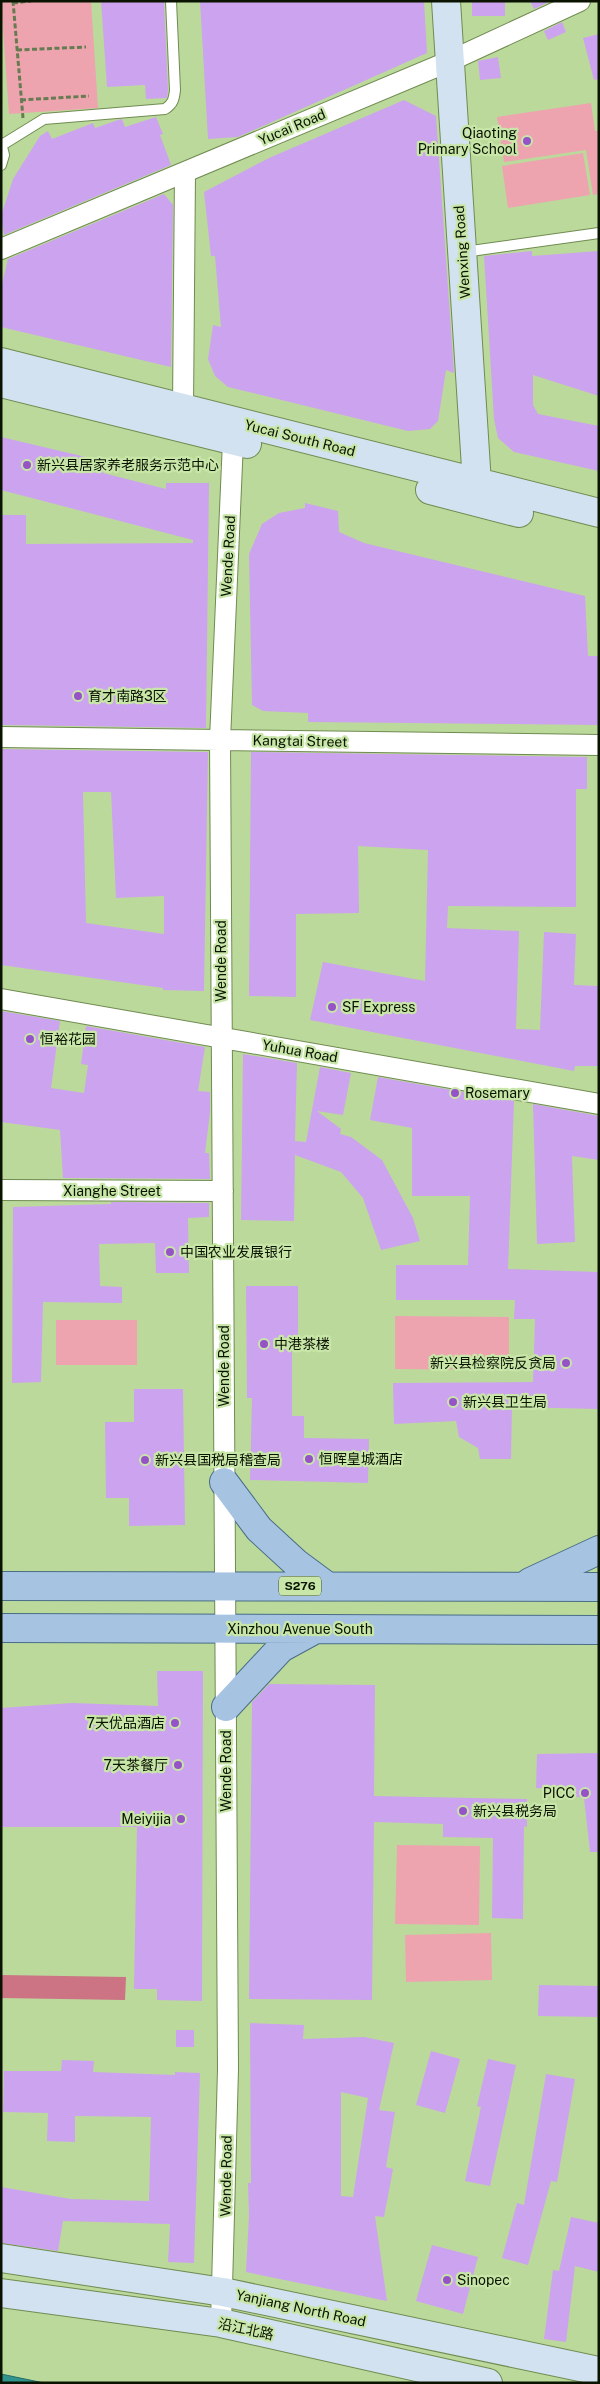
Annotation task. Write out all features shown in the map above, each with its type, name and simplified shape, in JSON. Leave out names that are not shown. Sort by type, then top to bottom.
[{"type":"main road","points":[[224,1482],[259,1529],[296,1564],[327,1586]]},
{"type":"main road","points":[[520,1587],[599,1550]]},
{"type":"main road","name":"S276","points":[[1,1586],[599,1587]]},
{"type":"main road","name":"Xinzhou Avenue South","points":[[1,1628],[599,1630]]},
{"type":"main road","points":[[226,1707],[282,1648],[314,1629]]},
{"type":"main road","points":[[556,1630],[599,1648]]},
{"type":"street","name":"Wenxing Road","points":[[446,1],[478,493]]},
{"type":"street","name":"Yucai Road","points":[[1,249],[450,61],[580,1]]},
{"type":"street","points":[[183,408],[185,172]]},
{"type":"street","name":"Yucai South Road","points":[[1,362],[183,408],[478,493],[599,533]]},
{"type":"street","name":"Yucai South Road","points":[[1,383],[233,441],[478,493],[599,513]]},
{"type":"street","name":"Wende Road","points":[[221,2323],[228,2069],[220,740],[233,441]]},
{"type":"street","name":"Kangtai Street","points":[[1,737],[599,745]]},
{"type":"street","name":"Yuhua Road","points":[[1,1000],[599,1104]]},
{"type":"street","name":"Xianghe Street","points":[[1,1190],[223,1191]]},
{"type":"street","name":"Yanjiang North Road","points":[[1,2258],[223,2292],[599,2371]]},
{"type":"street","name":"沿江北路","points":[[1,2293],[221,2323],[488,2383]]},
{"type":"lane","points":[[1,165],[4,155],[2,144],[44,119],[165,109],[169,107],[174,101],[175,90],[171,1]]},
{"type":"lane","points":[[461,252],[599,233]]},
{"type":"path","points":[[22,105],[13,2],[31,1]]},
{"type":"path","points":[[18,50],[86,47]]},
{"type":"path","points":[[21,100],[89,96]]},
{"type":"shaded area","points":[[1,1],[91,1],[98,108],[9,114]]},
{"type":"shaded area","points":[[591,103],[595,131],[599,131],[599,194],[593,195],[586,150],[504,162],[497,117]]},
{"type":"shaded area","points":[[583,153],[590,195],[508,208],[502,166]]},
{"type":"shaded area","points":[[395,1316],[509,1317],[509,1370],[395,1369]]},
{"type":"shaded area","points":[[56,1320],[137,1320],[137,1365],[56,1365]]},
{"type":"shaded area","points":[[397,1845],[480,1846],[479,1925],[395,1924]]},
{"type":"shaded area","points":[[491,1933],[492,1980],[406,1982],[405,1935]]},
{"type":"shaded area","points":[[1,1975],[126,1977],[125,2000],[1,1998]]},
{"type":"water","points":[[1,2374],[44,2383],[1,2383]]},
{"type":"building","points":[[101,1],[164,1],[167,98],[146,99],[145,85],[107,87]]},
{"type":"building","points":[[200,1],[424,1],[427,53],[238,137],[208,139]]},
{"type":"building","points":[[472,1],[505,1],[505,16],[472,16]]},
{"type":"building","points":[[530,1],[551,1],[534,9]]},
{"type":"building","points":[[562,22],[566,32],[548,40],[544,31]]},
{"type":"building","points":[[599,34],[599,79],[594,80],[583,38]]},
{"type":"building","points":[[498,57],[501,78],[480,80],[478,61]]},
{"type":"building","points":[[404,100],[436,116],[454,373],[446,370],[438,421],[430,429],[408,431],[228,387],[215,376],[208,359],[213,325],[221,327],[215,256],[211,256],[204,192],[269,158]]},
{"type":"building","points":[[156,117],[163,134],[160,135],[171,165],[4,235],[1,216],[13,179],[40,136],[48,131],[52,139],[93,123],[95,128],[122,119],[125,127]]},
{"type":"building","points":[[164,194],[173,205],[171,367],[1,327],[1,288],[8,259]]},
{"type":"building","points":[[532,251],[532,256],[599,251],[599,396],[533,375],[533,405],[538,414],[599,426],[599,471],[514,452],[498,438],[494,419],[484,256]]},
{"type":"building","points":[[1,437],[107,462],[103,473],[166,489],[166,483],[209,483],[206,728],[1,725],[1,515],[26,515],[26,544],[193,543],[193,540],[1,490]]},
{"type":"building","points":[[305,503],[338,511],[339,532],[364,543],[585,596],[588,656],[599,656],[599,725],[308,722],[308,713],[263,711],[252,705],[249,554],[262,524],[279,513],[305,508]]},
{"type":"building","points":[[1,749],[208,752],[204,991],[163,990],[163,988],[1,965]],"holes":[[[83,792],[111,792],[116,898],[164,896],[164,934],[86,923]]]},
{"type":"building","points":[[251,752],[587,757],[587,789],[576,789],[576,907],[448,906],[447,928],[519,931],[516,1029],[540,1030],[544,932],[576,934],[574,985],[599,986],[599,1066],[575,1066],[574,1071],[310,1020],[323,962],[425,981],[428,850],[358,846],[359,913],[296,914],[296,997],[249,996]]},
{"type":"building","points":[[1,1011],[60,1021],[51,1088],[84,1093],[88,1065],[81,1064],[86,1026],[205,1047],[198,1091],[210,1092],[210,1112],[205,1153],[209,1153],[210,1179],[63,1178],[60,1130],[1,1122]]},
{"type":"building","points":[[243,1054],[297,1063],[295,1141],[306,1142],[320,1067],[351,1073],[343,1115],[317,1111],[341,1129],[340,1134],[351,1137],[382,1160],[413,1218],[420,1241],[381,1250],[363,1198],[341,1172],[295,1155],[294,1221],[241,1220]]},
{"type":"building","points":[[378,1077],[514,1101],[508,1269],[599,1272],[599,1409],[512,1407],[511,1459],[480,1459],[478,1448],[459,1437],[456,1421],[394,1424],[393,1383],[533,1382],[535,1319],[514,1319],[515,1300],[396,1300],[396,1265],[468,1265],[470,1196],[412,1196],[412,1128],[370,1120]]},
{"type":"building","points":[[533,1104],[599,1116],[599,1160],[572,1156],[575,1242],[537,1244]]},
{"type":"building","points":[[111,1202],[209,1203],[209,1217],[188,1218],[189,1273],[156,1273],[155,1243],[99,1244],[100,1286],[122,1287],[122,1303],[43,1302],[41,1382],[12,1383],[13,1207],[111,1204]]},
{"type":"building","points":[[246,1286],[298,1286],[298,1336],[292,1336],[292,1416],[304,1416],[304,1438],[369,1439],[368,1483],[250,1480],[252,1398],[247,1398]]},
{"type":"building","name":"新兴县国税局稽查局","points":[[134,1389],[183,1389],[185,1525],[129,1526],[129,1498],[106,1498],[105,1422],[134,1422]]},
{"type":"building","points":[[157,1671],[203,1671],[202,2001],[157,2000],[157,1989],[134,1989],[137,1827],[1,1827],[1,1708],[72,1703],[158,1706]]},
{"type":"building","points":[[269,1684],[375,1685],[374,1796],[527,1799],[527,1827],[524,1826],[523,1919],[492,1918],[493,1838],[443,1837],[443,1824],[374,1822],[372,2000],[249,1999],[252,1702]]},
{"type":"building","name":"PICC","points":[[599,1753],[599,1852],[590,1852],[584,1798],[573,1796],[570,1790],[536,1788],[537,1754]]},
{"type":"building","points":[[539,1985],[599,1986],[599,2017],[538,2016]]},
{"type":"building","points":[[250,2023],[304,2025],[303,2039],[364,2037],[394,2043],[379,2110],[395,2112],[386,2167],[393,2169],[384,2217],[375,2216],[387,2301],[246,2272],[249,2216],[248,2183],[251,2183]],"holes":[[[341,2092],[368,2098],[353,2197],[341,2196]]]},
{"type":"building","points":[[176,2030],[194,2030],[194,2047],[176,2047]]},
{"type":"building","points":[[431,2051],[460,2059],[445,2113],[416,2105]]},
{"type":"building","points":[[488,2059],[516,2065],[490,2186],[465,2181],[481,2107],[477,2106]]},
{"type":"building","points":[[62,2060],[94,2061],[93,2072],[175,2075],[175,2072],[200,2073],[194,2263],[168,2262],[170,2224],[63,2221],[58,2251],[1,2243],[1,2187],[71,2199],[149,2201],[151,2117],[75,2116],[75,2142],[47,2141],[48,2113],[3,2112],[4,2071],[61,2071]]},
{"type":"building","points":[[546,2074],[575,2079],[557,2182],[551,2181],[528,2265],[502,2258],[517,2203],[524,2205]]},
{"type":"building","points":[[571,2217],[599,2223],[599,2272],[575,2266],[566,2342],[544,2339],[553,2270],[559,2271]]},
{"type":"building","points":[[432,2245],[478,2257],[463,2314],[416,2301]]},
{"type":"place","name":"Qiaoting Primary School","points":[[527,141]]},
{"type":"place","name":"新兴县居家养老服务示范中心","points":[[27,465]]},
{"type":"place","name":"育才南路3区","points":[[78,696]]},
{"type":"place","name":"SF Express","points":[[332,1007]]},
{"type":"place","name":"恒裕花园","points":[[30,1039]]},
{"type":"place","name":"Rosemary","points":[[455,1093]]},
{"type":"place","name":"中国农业发展银行","points":[[170,1252]]},
{"type":"place","name":"中港茶楼","points":[[264,1344]]},
{"type":"place","name":"新兴县检察院反贪局","points":[[566,1363]]},
{"type":"place","name":"新兴县卫生局","points":[[453,1402]]},
{"type":"place","name":"恒晖皇城酒店","points":[[309,1459]]},
{"type":"place","name":"新兴县国税局稽查局","points":[[145,1460]]},
{"type":"place","name":"7天优品酒店","points":[[175,1723]]},
{"type":"place","name":"7天茶餐厅","points":[[178,1765]]},
{"type":"place","name":"PICC","points":[[585,1793]]},
{"type":"place","name":"新兴县税务局","points":[[463,1811]]},
{"type":"place","name":"Meiyijia","points":[[181,1819]]},
{"type":"place","name":"Sinopec","points":[[447,2280]]}]
